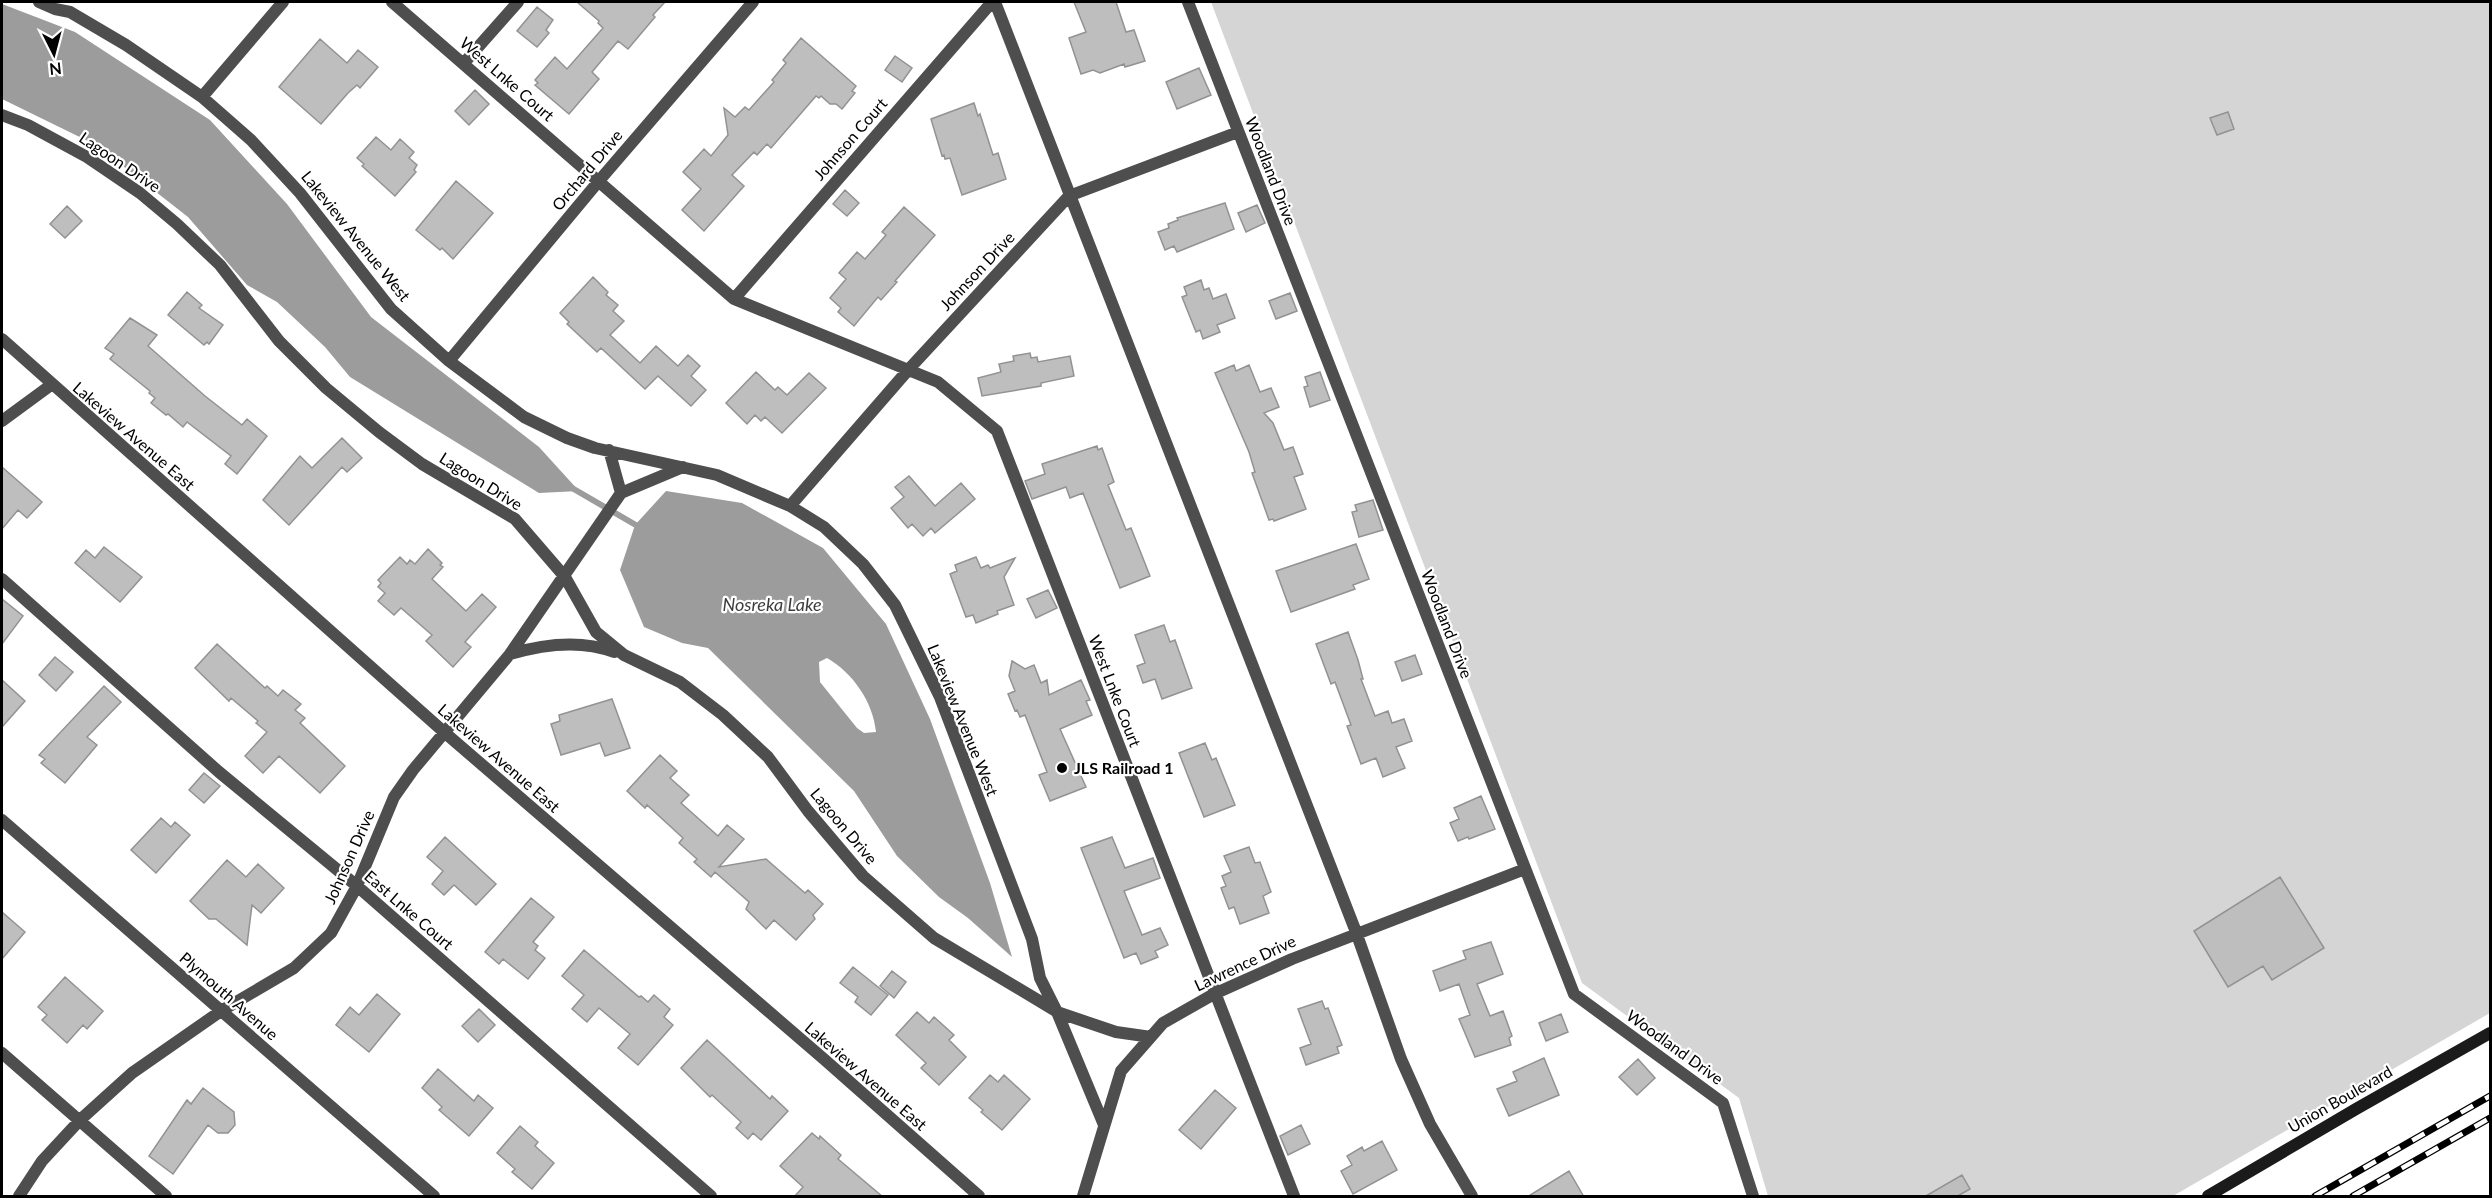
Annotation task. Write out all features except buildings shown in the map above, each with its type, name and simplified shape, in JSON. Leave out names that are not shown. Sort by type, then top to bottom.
[{"type":"main road","name":"Union Boulevard","points":[[2208,1197],[2490,1033]]},
{"type":"street","name":"Lakeview Avenue West","points":[[39,2],[70,12],[126,45],[202,97],[251,140],[284,175],[391,309],[449,361],[524,417],[567,438],[717,475],[790,506],[824,527],[863,564],[895,605],[940,697],[1032,939],[1040,978],[1057,1012]]},
{"type":"street","points":[[202,97],[283,2]]},
{"type":"street","name":"West Lnke Court","points":[[392,2],[734,299],[938,382],[997,431],[1294,1197]]},
{"type":"street","points":[[464,63],[518,2]]},
{"type":"street","name":"Orchard Drive","points":[[449,361],[598,182],[753,2]]},
{"type":"street","points":[[994,2],[1356,932],[1401,1059],[1430,1124],[1472,1197]]},
{"type":"street","name":"Johnson Court","points":[[734,299],[994,2]]},
{"type":"street","name":"Woodland Drive","points":[[1188,2],[1574,994],[1723,1103],[1753,1197]]},
{"type":"street","name":"Lagoon Drive","points":[[2,115],[28,125],[87,157],[140,193],[220,265],[279,341],[326,388],[422,464],[515,519],[565,577],[596,632],[624,656],[680,682],[723,715],[768,757],[808,811],[863,876],[934,938],[1057,1012],[1116,1032],[1151,1037]]},
{"type":"street","name":"Johnson Drive","points":[[790,506],[909,369],[1069,196],[1238,132]]},
{"type":"street","name":"Lakeview Avenue East","points":[[2,339],[51,385],[444,732],[825,1060],[979,1197]]},
{"type":"street","points":[[2,422],[51,385]]},
{"type":"street","points":[[609,450],[621,493],[683,467]]},
{"type":"street","name":"Johnson Drive","points":[[19,1197],[42,1161],[80,1120],[132,1073],[221,1011],[294,968],[331,933],[357,886],[394,797],[444,732],[510,654],[621,493]]},
{"type":"street","name":"East Lnke Court","points":[[2,579],[219,772],[357,886],[711,1197]]},
{"type":"street","points":[[510,654],[540,647],[581,643],[596,645],[624,656]]},
{"type":"street","name":"Plymouth Avenue","points":[[2,820],[434,1197]]},
{"type":"street","name":"Lawrence Drive","points":[[1083,1197],[1121,1071],[1163,1023],[1214,994],[1356,932],[1525,869]]},
{"type":"street","points":[[1057,1012],[1104,1125]]},
{"type":"street","points":[[2,1053],[166,1197]]},
{"type":"shaded area","points":[[1211,2],[2490,2],[2490,1013],[2173,1196],[1768,1196],[1739,1098],[1582,983]]},
{"type":"water","points":[[2,4],[75,32],[210,120],[287,204],[371,317],[539,447],[579,491],[539,493],[350,377],[325,347],[277,302],[247,285],[188,217],[96,145],[2,99]]},
{"type":"water","name":"Nosreka Lake","points":[[666,491],[742,503],[823,548],[886,624],[930,719],[990,883],[1012,957],[968,918],[939,897],[897,856],[854,791],[708,648],[682,643],[644,627],[620,570],[635,525]],"holes":[[[827,658],[853,680],[866,699],[876,732],[864,733],[857,728],[820,682],[819,662]]]},
{"type":"waterway","points":[[572,488],[641,528]]},
{"type":"railway","points":[[2315,1196],[2490,1096]]},
{"type":"railway","points":[[2353,1196],[2490,1118]]},
{"type":"place","name":"JLS Railroad 1","points":[[1062,768]]}]
